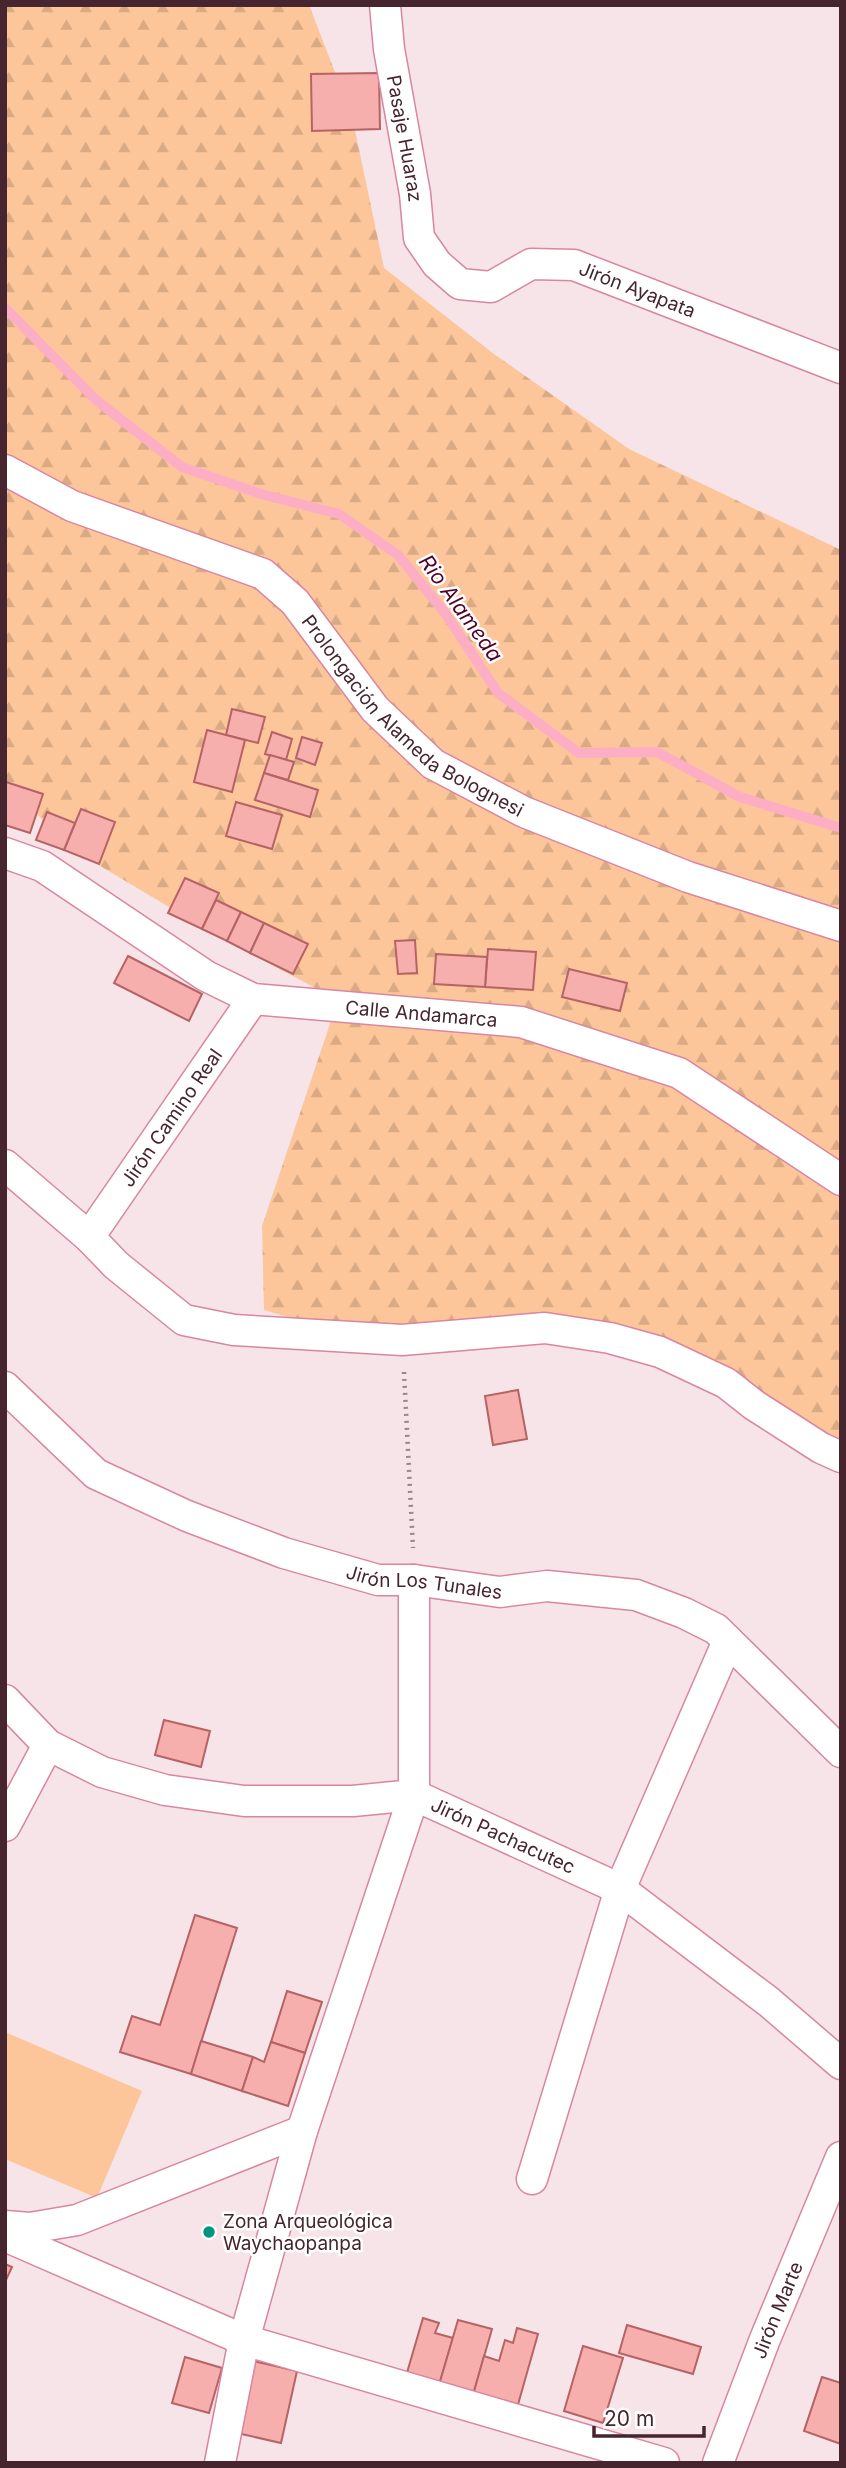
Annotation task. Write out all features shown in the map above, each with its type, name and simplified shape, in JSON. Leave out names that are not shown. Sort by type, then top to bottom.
[{"type":"street","name":"Pasaje Huaraz","points":[[385,5],[389,49],[415,194],[419,239],[437,264]]},
{"type":"street","name":"Jirón Ayapata","points":[[437,264],[460,284],[491,287],[531,264],[574,265],[841,368]]},
{"type":"street","name":"Prolongación Alameda Bolognesi","points":[[5,470],[72,506],[263,574],[295,602],[375,709],[433,764],[524,812],[549,822],[688,877],[841,926]]},
{"type":"street","name":"Calle Andamarca","points":[[5,853],[42,866],[206,976],[253,999],[521,1022],[679,1073],[841,1180]]},
{"type":"street","name":"Jirón Camino Real","points":[[89,1237],[253,999]]},
{"type":"street","points":[[5,1166],[89,1237],[116,1265],[184,1320],[234,1330],[402,1339],[545,1328],[610,1338],[660,1352],[726,1384],[821,1448],[841,1457]]},
{"type":"street","name":"Jirón Los Tunales","points":[[5,1387],[96,1474],[187,1516],[284,1553],[378,1580],[414,1580],[500,1592],[547,1586],[636,1595],[684,1613],[716,1629],[841,1752]]},
{"type":"street","points":[[220,2463],[244,2340],[302,2131],[414,1795],[414,1580]]},
{"type":"street","points":[[532,2179],[620,1889],[728,1641]]},
{"type":"street","name":"Jirón Pachacutec","points":[[5,1700],[48,1745],[102,1772],[166,1790],[244,1801],[353,1801],[414,1795],[620,1889],[769,2002],[841,2064]]},
{"type":"street","points":[[5,1826],[48,1745]]},
{"type":"street","points":[[5,2226],[30,2228],[77,2220],[302,2131]]},
{"type":"street","name":"Jirón Marte","points":[[718,2463],[765,2339],[841,2157]]},
{"type":"street","points":[[5,2236],[244,2340],[664,2463]]},
{"type":"path","points":[[402,1339],[414,1580]]},
{"type":"green space","points":[[5,5],[309,5],[352,116],[384,268],[494,354],[629,449],[841,550],[841,1451],[675,1350],[568,1334],[354,1337],[264,1310],[262,1226],[338,1000],[219,937],[67,846],[5,780]]},
{"type":"green space","points":[[5,2032],[142,2091],[97,2198],[5,2159]]},
{"type":"building","points":[[379,73],[380,129],[312,131],[311,74]]},
{"type":"building","points":[[232,709],[265,717],[258,743],[226,735]]},
{"type":"building","points":[[207,730],[245,740],[232,792],[194,782]]},
{"type":"building","points":[[272,732],[292,739],[286,760],[265,754]]},
{"type":"building","points":[[302,737],[322,743],[315,765],[296,758]]},
{"type":"building","points":[[270,755],[294,762],[288,780],[264,773]]},
{"type":"building","points":[[264,773],[318,790],[310,817],[255,800]]},
{"type":"building","points":[[6,782],[43,794],[30,833],[5,825]]},
{"type":"building","points":[[236,802],[282,815],[272,849],[226,836]]},
{"type":"building","points":[[81,809],[115,822],[99,864],[64,850]]},
{"type":"building","points":[[47,812],[75,823],[64,850],[36,840]]},
{"type":"building","points":[[185,878],[219,893],[202,929],[168,913]]},
{"type":"building","points":[[216,900],[241,912],[227,941],[202,929]]},
{"type":"building","points":[[241,912],[264,923],[250,953],[227,941]]},
{"type":"building","points":[[264,923],[308,944],[293,974],[250,953]]},
{"type":"building","points":[[415,940],[417,973],[398,974],[395,941]]},
{"type":"building","points":[[488,949],[536,952],[533,990],[485,987]]},
{"type":"building","points":[[436,954],[487,957],[485,987],[434,984]]},
{"type":"building","points":[[128,956],[202,994],[189,1021],[114,983]]},
{"type":"building","points":[[569,969],[627,983],[620,1011],[562,997]]},
{"type":"building","points":[[518,1390],[527,1439],[493,1445],[485,1396]]},
{"type":"building","points":[[164,1720],[210,1731],[201,1767],[155,1755]]},
{"type":"building","points":[[195,1915],[237,1928],[191,2074],[120,2052],[132,2016],[160,2025]]},
{"type":"building","points":[[287,1991],[322,2002],[305,2053],[271,2042]]},
{"type":"building","points":[[201,2041],[253,2057],[242,2091],[191,2074]]},
{"type":"building","points":[[271,2042],[305,2053],[288,2106],[242,2091],[253,2057],[264,2062]]},
{"type":"building","points":[[5,2264],[12,2267],[5,2282]]},
{"type":"building","points":[[423,2318],[439,2323],[435,2333],[453,2338],[439,2385],[406,2376]]},
{"type":"building","points":[[458,2320],[492,2329],[473,2395],[439,2385]]},
{"type":"building","points":[[627,2325],[701,2347],[693,2374],[619,2353]]},
{"type":"building","points":[[517,2328],[538,2334],[517,2408],[473,2395],[484,2356],[499,2361],[505,2340],[513,2343]]},
{"type":"building","points":[[583,2346],[623,2358],[603,2423],[564,2411]]},
{"type":"building","points":[[185,2357],[222,2368],[209,2413],[172,2403]]},
{"type":"building","points":[[253,2361],[297,2371],[281,2443],[237,2433]]},
{"type":"building","points":[[822,2377],[841,2383],[841,2444],[804,2431]]},
{"type":"waterway","name":"Rio Alameda","points":[[5,308],[96,400],[182,467],[261,494],[339,514],[398,555],[445,613],[498,693],[579,753],[657,752],[740,797],[841,828]]},
{"type":"place","name":"Zona Arqueológica Waychaopanpa","points":[[209,2232]]}]
